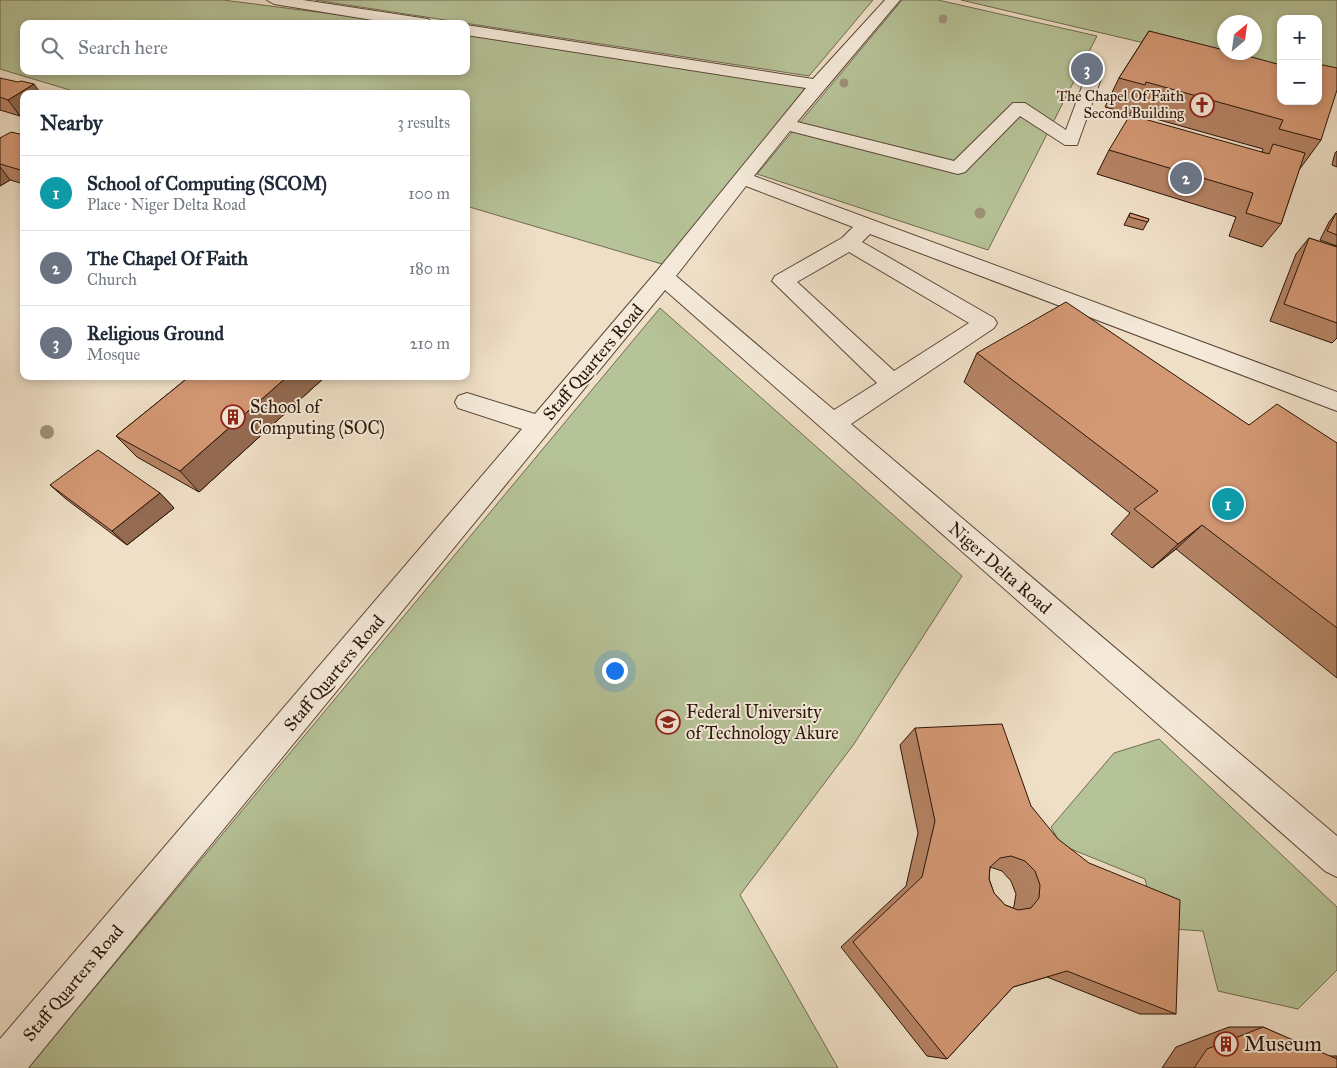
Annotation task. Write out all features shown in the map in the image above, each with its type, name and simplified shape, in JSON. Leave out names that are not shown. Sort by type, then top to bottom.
[{"type":"street","points":[[274,0],[402,20]]},
{"type":"street","name":"Staff Quarters Road","points":[[2,1068],[664,277],[818,85],[893,0]]},
{"type":"street","points":[[470,31],[818,85]]},
{"type":"street","points":[[786,126],[958,168],[1019,107],[1070,141],[1095,73]]},
{"type":"street","points":[[744,179],[1337,402]]},
{"type":"street","points":[[867,224],[849,243],[783,281],[892,383]]},
{"type":"street","points":[[833,423],[986,323],[849,243]]},
{"type":"street","name":"Niger Delta Road","points":[[664,277],[1337,859]]},
{"type":"street","points":[[467,402],[540,425]]},
{"type":"green space","points":[[0,0],[223,0],[380,20],[20,20],[20,75],[470,75],[470,32],[813,84],[672,267],[470,207],[470,90],[70,90],[0,69]]},
{"type":"green space","points":[[315,0],[873,0],[809,76],[470,24],[470,20],[445,20]]},
{"type":"green space","points":[[902,0],[938,0],[1097,36],[988,250],[757,174]]},
{"type":"green space","points":[[961,0],[1337,0],[1337,88],[1322,85],[1322,15],[1277,15],[1277,74],[1217,60]]},
{"type":"green space","points":[[660,308],[962,576],[854,744],[740,895],[838,1068],[28,1068]]},
{"type":"green space","points":[[1159,739],[1337,907],[1337,970],[1298,1009],[1218,991],[1203,931],[1157,928],[1145,879],[1061,845],[1051,827],[1114,753]]},
{"type":"building","points":[[1149,31],[1217,48],[1217,60],[1262,60],[1277,64],[1277,105],[1322,105],[1322,65],[1337,68],[1337,90],[1321,140],[1279,129],[1283,120],[1146,82],[1145,85],[1119,78]]},
{"type":"building","points":[[0,78],[34,84],[24,90],[20,90],[20,93],[8,100],[0,97]]},
{"type":"building","points":[[1130,115],[1269,154],[1273,144],[1305,153],[1281,224],[1246,213],[1253,193],[1109,150]]},
{"type":"building","points":[[11,132],[20,134],[20,170],[0,164],[0,138]]},
{"type":"building","points":[[1130,213],[1149,219],[1148,222],[1129,217]]},
{"type":"building","points":[[1337,214],[1337,235],[1327,231]]},
{"type":"building","points":[[1309,238],[1337,247],[1337,323],[1284,304]]},
{"type":"building","points":[[1066,302],[1249,425],[1277,404],[1337,443],[1337,628],[1202,525],[1178,544],[1134,509],[1158,491],[977,353]]},
{"type":"building","points":[[185,380],[283,380],[180,471],[116,436]]},
{"type":"building","points":[[98,450],[160,493],[112,531],[50,485]]},
{"type":"building","points":[[1002,724],[1031,806],[1058,839],[1089,863],[1180,900],[1176,1014],[1067,971],[1013,987],[947,1059],[853,942],[922,877],[935,821],[915,728]],"holes":[[[1011,856],[1025,861],[1035,871],[1040,885],[1039,898],[1031,908],[1018,910],[1005,905],[994,893],[989,879],[990,867],[1000,858]]]},
{"type":"building","name":"Museum","points":[[1263,1027],[1337,1059],[1337,1068],[1194,1068],[1207,1049]]},
{"type":"place","name":"Religious Ground","points":[[1087,69]]},
{"type":"place","name":"The Chapel Of Faith Second Building","points":[[1202,105]]},
{"type":"place","name":"The Chapel Of Faith","points":[[1186,178]]},
{"type":"place","name":"School of Computing (SOC)","points":[[233,417]]},
{"type":"place","name":"School of Computing (SCOM)","points":[[1228,504]]},
{"type":"place","name":"Federal University of Technology Akure","points":[[668,722]]},
{"type":"place","name":"Museum","points":[[1226,1044]]}]
